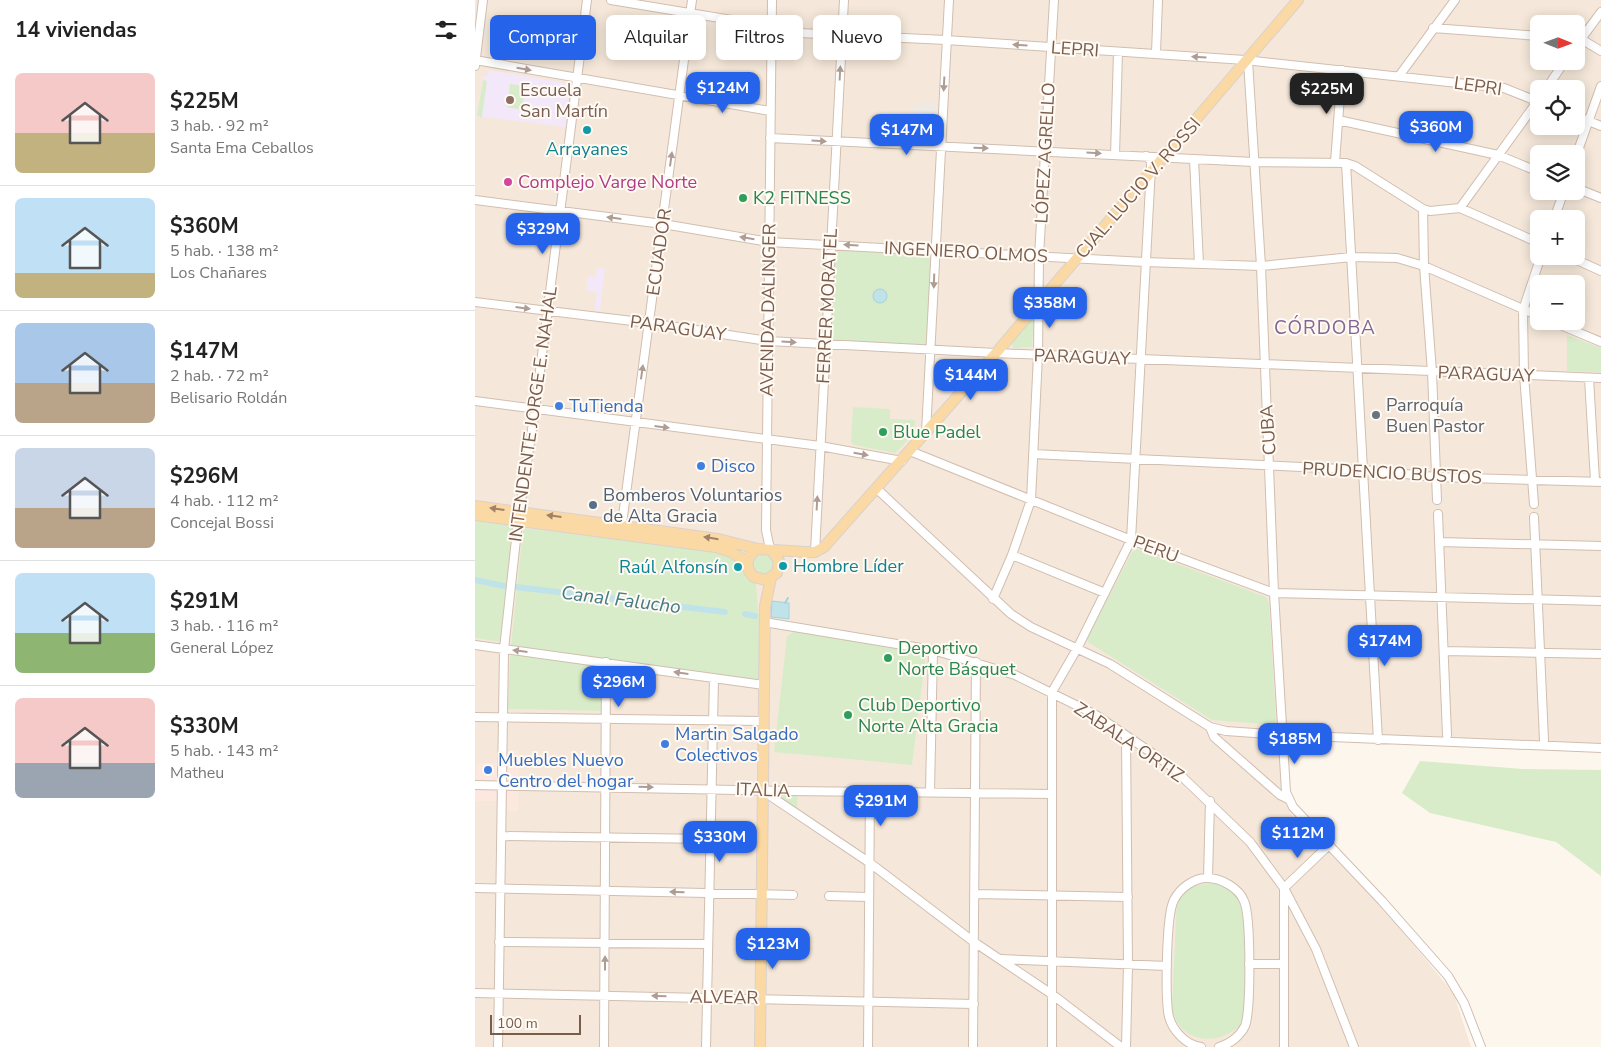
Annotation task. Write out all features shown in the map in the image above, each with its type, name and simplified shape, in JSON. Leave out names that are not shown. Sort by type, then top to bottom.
[{"type":"main road","name":"CJAL. LUCIO V. ROSSI","points":[[779,564],[792,555],[811,552],[824,547],[902,461],[1166,157],[1298,0]]},
{"type":"main road","points":[[475,506],[519,516],[717,539],[765,549],[811,552]]},
{"type":"main road","points":[[475,515],[519,516]]},
{"type":"main road","points":[[621,529],[715,547],[731,552],[747,562],[751,574],[759,580],[765,606]]},
{"type":"main road","points":[[747,562],[752,553],[765,549],[777,556],[779,564],[777,573],[771,578],[759,580]]},
{"type":"main road","points":[[760,1047],[764,622],[765,606],[771,578]]},
{"type":"street","points":[[483,0],[475,62],[680,94],[770,111]]},
{"type":"street","name":"INTENDENTE JORGE E. NAHAL","points":[[498,1047],[504,649],[519,516],[535,410],[587,0]]},
{"type":"street","name":"LEPRI","points":[[611,0],[716,18]]},
{"type":"street","name":"ECUADOR","points":[[621,529],[663,224],[691,0]]},
{"type":"street","name":"AVENIDA DALINGER","points":[[772,0],[772,15]]},
{"type":"street","name":"FERRER MORATEL","points":[[843,15],[844,0]]},
{"type":"street","points":[[926,433],[949,0]]},
{"type":"street","name":"LÓPEZ AGRELLO","points":[[993,599],[1012,555],[1031,500],[1038,355],[1039,256],[1054,0]]},
{"type":"street","points":[[1156,53],[1158,0]]},
{"type":"street","points":[[1399,76],[1455,0]]},
{"type":"street","points":[[1585,32],[1601,12]]},
{"type":"street","points":[[1433,28],[1530,35]]},
{"type":"street","name":"LEPRI","points":[[901,38],[1156,53],[1248,61],[1504,88],[1530,98]]},
{"type":"street","points":[[1585,44],[1601,51]]},
{"type":"street","points":[[1115,155],[1118,52]]},
{"type":"street","name":"AVENIDA DALINGER","points":[[765,549],[771,60]]},
{"type":"street","name":"FERRER MORATEL","points":[[811,552],[820,446],[841,60]]},
{"type":"street","name":"CUBA","points":[[1248,61],[1261,266],[1274,592],[1285,785],[1288,799]]},
{"type":"street","points":[[1335,162],[1342,70]]},
{"type":"street","points":[[1580,145],[1601,86]]},
{"type":"street","points":[[1460,208],[1530,112]]},
{"type":"street","points":[[1338,120],[1499,155],[1530,168]]},
{"type":"street","points":[[1585,120],[1601,126]]},
{"type":"street","points":[[770,138],[1254,162],[1346,163],[1355,166],[1423,209],[1430,211],[1460,208],[1530,239]]},
{"type":"street","points":[[1052,1047],[1052,692],[1078,647],[1131,540],[1151,174],[1151,163],[1146,156]]},
{"type":"street","points":[[1194,159],[1199,264]]},
{"type":"street","points":[[1346,163],[1378,740]]},
{"type":"street","points":[[1585,192],[1601,198]]},
{"type":"street","name":"INGENIERO OLMOS","points":[[475,200],[663,224],[769,242],[1145,262],[1261,266],[1352,258],[1397,258],[1423,266],[1530,313]]},
{"type":"street","points":[[1423,209],[1423,266],[1432,372],[1437,500]]},
{"type":"street","points":[[1585,264],[1601,271]]},
{"type":"street","points":[[1534,504],[1524,375],[1523,310],[1538,265]]},
{"type":"street","name":"PARAGUAY","points":[[475,302],[649,323],[768,341],[1038,355],[1601,378]]},
{"type":"street","points":[[1572,330],[1601,342]]},
{"type":"street","points":[[1589,378],[1598,482]]},
{"type":"street","points":[[475,402],[635,424],[820,446],[902,461]]},
{"type":"street","name":"PERU","points":[[910,451],[1131,540],[1274,592],[1601,601]]},
{"type":"street","name":"PRUDENCIO BUSTOS","points":[[1033,454],[1364,470],[1436,477],[1598,482]]},
{"type":"street","points":[[877,488],[993,599],[1031,627],[1078,647],[1110,664],[1210,726],[1226,731],[1283,735],[1601,748]]},
{"type":"street","points":[[1438,514],[1447,735]]},
{"type":"street","points":[[1534,517],[1544,740]]},
{"type":"street","points":[[1439,542],[1601,546]]},
{"type":"street","points":[[1012,555],[1105,593]]},
{"type":"street","name":"ZABALA ORTIZ","points":[[764,622],[933,650],[1015,675],[1096,715],[1171,766],[1210,801],[1250,842],[1284,888],[1316,950],[1354,1047]]},
{"type":"street","points":[[475,645],[764,685]]},
{"type":"street","points":[[930,791],[933,650]]},
{"type":"street","points":[[1444,651],[1601,654]]},
{"type":"street","points":[[604,1047],[606,662]]},
{"type":"street","points":[[973,1047],[976,662]]},
{"type":"street","points":[[706,1047],[710,789],[714,678]]},
{"type":"street","points":[[475,716],[763,722]]},
{"type":"street","points":[[1210,726],[1214,737],[1280,795],[1288,799],[1328,846],[1382,901],[1448,976],[1464,1003],[1481,1047]]},
{"type":"street","points":[[1126,736],[1128,965],[1126,1047]]},
{"type":"street","name":"ITALIA","points":[[475,785],[1052,794]]},
{"type":"street","points":[[762,789],[870,863],[974,942],[1053,995],[1121,1047]]},
{"type":"street","points":[[868,1047],[871,791]]},
{"type":"street","points":[[1207,878],[1210,801]]},
{"type":"street","points":[[501,836],[709,839]]},
{"type":"street","points":[[1284,1047],[1284,888],[1328,846]]},
{"type":"street","points":[[1201,1047],[1187,1042],[1175,1030],[1169,1016],[1167,966],[1172,901],[1185,886],[1193,881],[1207,878],[1223,881],[1235,889],[1243,899],[1249,919],[1249,964],[1245,1025],[1230,1042],[1219,1047]]},
{"type":"street","points":[[475,888],[793,895]]},
{"type":"street","points":[[974,894],[1127,897]]},
{"type":"street","points":[[829,896],[869,897]]},
{"type":"street","points":[[499,942],[708,944]]},
{"type":"street","points":[[1001,959],[1167,966]]},
{"type":"street","points":[[1249,964],[1284,964]]},
{"type":"street","name":"ALVEAR","points":[[475,993],[974,1004]]},
{"type":"shaded area","points":[[475,0],[1601,0],[1601,752],[1280,739],[1282,786],[1292,815],[1385,910],[1454,994],[1471,1047],[475,1047]]},
{"type":"shaded area","name":"Escuela San Martín","points":[[489,70],[570,84],[566,127],[477,116],[482,83],[484,76],[488,76]]},
{"type":"shaded area","points":[[914,103],[937,104],[937,115],[913,114]]},
{"type":"shaded area","points":[[597,268],[605,269],[600,311],[595,310],[597,292],[586,290],[588,276],[596,277]]},
{"type":"shaded area","points":[[510,750],[519,750],[518,811],[501,810],[501,801],[475,801],[477,763],[510,763]]},
{"type":"green space","points":[[483,80],[487,81],[482,117],[477,116]]},
{"type":"green space","points":[[510,84],[525,86],[522,110],[507,107]]},
{"type":"green space","points":[[833,248],[932,254],[926,347],[828,341]]},
{"type":"green space","points":[[1034,315],[1032,347],[1014,348],[1011,344]]},
{"type":"green space","points":[[1567,335],[1601,348],[1601,372],[1567,371]]},
{"type":"green space","name":"Blue Padel","points":[[853,407],[890,409],[890,419],[915,420],[914,434],[895,453],[854,445],[851,442]]},
{"type":"green space","points":[[475,521],[513,526],[500,642],[475,638]]},
{"type":"green space","points":[[523,528],[712,551],[740,561],[756,584],[759,620],[760,681],[511,646]]},
{"type":"green space","points":[[1137,549],[1266,597],[1269,603],[1276,721],[1274,725],[1212,720],[1088,642],[1087,638],[1132,552]]},
{"type":"green space","points":[[767,550],[777,566],[763,578],[750,569],[754,554]]},
{"type":"green space","name":"Club Deportivo Norte Alta Gracia","points":[[797,630],[926,653],[912,765],[774,752],[787,636]]},
{"type":"green space","points":[[512,655],[604,667],[604,711],[508,709],[510,657]]},
{"type":"green space","points":[[1420,761],[1523,769],[1601,770],[1601,876],[1556,842],[1430,813],[1402,793]]},
{"type":"green space","points":[[767,790],[798,791],[797,814]]},
{"type":"green space","points":[[1214,882],[1233,891],[1247,911],[1246,1018],[1228,1034],[1205,1039],[1184,1031],[1172,1009],[1177,898],[1191,887]]},
{"type":"water","points":[[880,289],[885,291],[887,296],[885,301],[880,303],[875,301],[873,296],[875,291]]},
{"type":"water","points":[[772,601],[789,603],[789,619],[771,617]]},
{"type":"waterway","name":"Canal Falucho","points":[[475,580],[504,586]]},
{"type":"waterway","name":"Canal Falucho","points":[[516,587],[725,612]]},
{"type":"waterway","points":[[785,603],[788,598]]},
{"type":"waterway","name":"Canal Falucho","points":[[745,614],[755,616]]},
{"type":"place","name":"Escuela San Martín","points":[[510,100]]},
{"type":"place","name":"Arrayanes","points":[[587,130]]},
{"type":"place","name":"Complejo Varge Norte","points":[[508,182]]},
{"type":"place","name":"K2 FITNESS","points":[[743,198]]},
{"type":"place","name":"TuTienda","points":[[559,406]]},
{"type":"place","name":"Parroquía Buen Pastor","points":[[1376,415]]},
{"type":"place","name":"Blue Padel","points":[[883,432]]},
{"type":"place","name":"Disco","points":[[701,466]]},
{"type":"place","name":"Bomberos Voluntarios de Alta Gracia","points":[[593,505]]},
{"type":"place","name":"Hombre Líder","points":[[783,566]]},
{"type":"place","name":"Raúl Alfonsín","points":[[738,567]]},
{"type":"place","name":"Deportivo Norte Básquet","points":[[888,658]]},
{"type":"place","name":"Club Deportivo Norte Alta Gracia","points":[[848,715]]},
{"type":"place","name":"Martin Salgado Colectivos","points":[[665,744]]},
{"type":"place","name":"Muebles Nuevo Centro del hogar","points":[[488,770]]},
{"type":"district","name":"CÓRDOBA","points":[[1325,327]]}]
